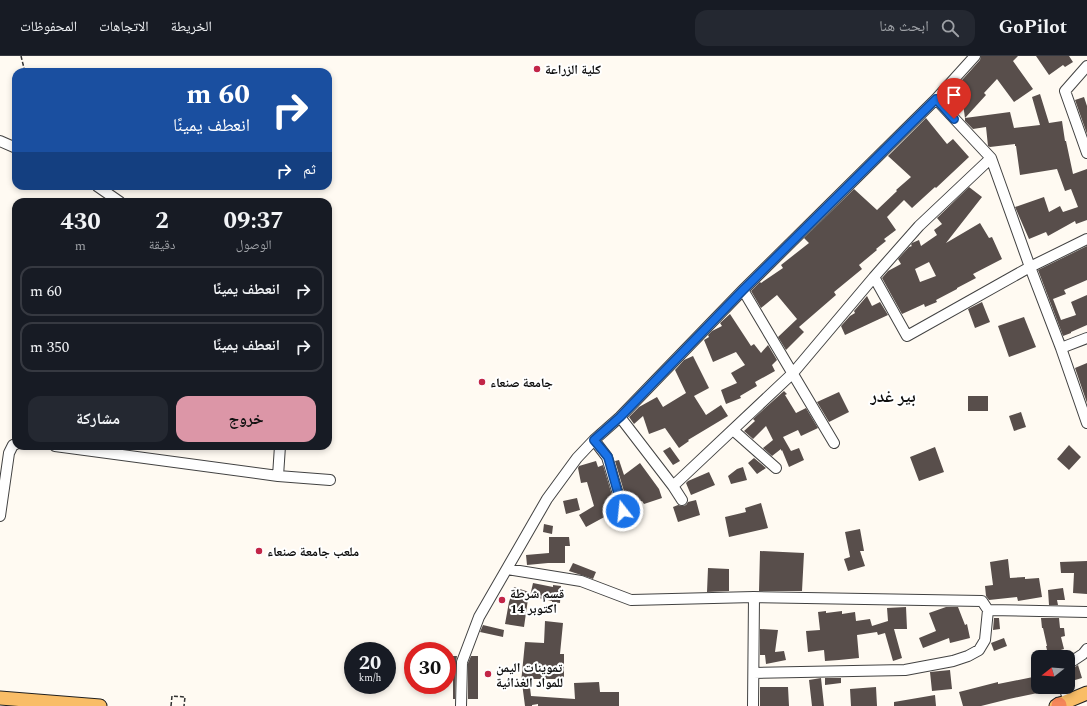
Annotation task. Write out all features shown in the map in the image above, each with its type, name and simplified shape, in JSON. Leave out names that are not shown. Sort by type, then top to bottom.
[{"type":"main road","points":[[1061,705],[1087,693]]},
{"type":"main road","points":[[0,698],[100,706]]},
{"type":"street","points":[[460,706],[462,662],[479,617],[547,500],[577,458],[594,440],[620,417],[743,290],[936,99],[975,56]]},
{"type":"street","points":[[1087,66],[1065,91],[1087,153]]},
{"type":"street","points":[[936,99],[991,158],[1087,423]]},
{"type":"street","points":[[0,141],[12,146]]},
{"type":"street","points":[[673,486],[793,373],[919,226],[991,158]]},
{"type":"street","points":[[103,190],[114,198]]},
{"type":"street","points":[[874,277],[907,336],[1030,267],[1087,239]]},
{"type":"street","points":[[743,290],[834,443]]},
{"type":"street","points":[[1061,348],[1087,338]]},
{"type":"street","points":[[620,417],[682,500]]},
{"type":"street","points":[[733,430],[776,468]]},
{"type":"street","points":[[594,440],[608,457],[623,511]]},
{"type":"street","points":[[0,516],[9,453],[12,447]]},
{"type":"street","points":[[85,450],[278,476],[330,480]]},
{"type":"street","points":[[278,476],[280,450]]},
{"type":"street","points":[[508,569],[581,581],[631,600],[754,598],[982,601],[988,610],[985,640],[979,650],[954,661],[905,670],[754,673]]},
{"type":"street","points":[[753,706],[754,598]]},
{"type":"street","points":[[988,610],[1087,612]]},
{"type":"street","points":[[1075,659],[1087,650]]},
{"type":"street","points":[[1061,705],[1063,694]]},
{"type":"path","points":[[21,56],[25,68]]},
{"type":"path","points":[[171,706],[172,696],[185,697],[184,706]]},
{"type":"building","points":[[981,56],[1018,56],[1013,61],[1033,89],[1014,102],[997,79],[984,93],[986,95],[965,118],[963,104],[956,111],[945,99],[980,60]]},
{"type":"building","points":[[1036,56],[1069,56],[1073,62],[1065,67],[1063,65],[1049,75]]},
{"type":"building","points":[[1040,94],[1049,123],[1062,121],[1073,174],[1087,169],[1087,220],[1076,224],[1075,221],[1048,236],[1046,232],[1029,239],[1015,207],[1044,197],[1049,212],[1060,206],[1063,212],[1078,207],[1071,189],[1065,191],[1057,169],[1020,175],[1015,144],[988,146],[986,127],[973,129],[965,121],[965,118],[1010,112],[1014,128],[1040,125],[1032,97]]},
{"type":"building","points":[[1084,97],[1087,106],[1087,134],[1075,100]]},
{"type":"building","points":[[926,118],[947,144],[953,139],[969,157],[912,208],[904,200],[887,217],[896,230],[884,239],[886,241],[859,265],[862,269],[834,292],[836,295],[799,327],[804,332],[786,350],[778,337],[797,319],[777,295],[761,308],[751,291],[760,282],[761,283],[783,268],[781,265],[809,243],[804,238],[854,189],[877,210],[897,191],[896,190],[911,177],[888,156]]},
{"type":"building","points":[[969,187],[982,197],[946,243],[980,223],[989,238],[992,237],[1002,259],[973,274],[976,278],[936,300],[937,302],[925,307],[924,304],[902,314],[882,278],[888,271],[901,264],[898,259],[909,247],[912,246],[912,243],[919,240],[921,246],[937,235],[934,230],[942,224],[937,218]],"holes":[[[929,262],[936,276],[920,282],[915,269]]]},
{"type":"building","points":[[1087,246],[1087,280],[1064,290],[1066,294],[1053,299],[1061,320],[1076,315],[1071,302],[1087,295],[1087,325],[1063,336],[1038,270]]},
{"type":"building","points":[[867,296],[872,306],[880,302],[888,315],[845,335],[841,326],[850,316],[855,313],[854,311]]},
{"type":"building","points":[[982,302],[990,322],[975,328],[968,309]]},
{"type":"building","points":[[730,314],[751,346],[754,344],[761,353],[768,345],[777,360],[772,365],[775,371],[755,382],[757,386],[740,396],[741,398],[726,404],[721,390],[737,383],[731,373],[745,365],[736,352],[713,362],[704,340],[709,337],[708,335],[712,331],[722,326],[720,323]]},
{"type":"building","points":[[1024,317],[1036,347],[1009,357],[998,326]]},
{"type":"building","points":[[693,356],[709,388],[694,396],[706,415],[721,405],[728,416],[688,440],[689,441],[679,448],[665,428],[649,434],[643,416],[634,424],[629,417],[639,407],[657,397],[663,407],[686,393],[675,370],[684,360]]},
{"type":"building","points":[[1087,363],[1087,403],[1075,368]]},
{"type":"building","points":[[784,391],[796,413],[806,408],[818,428],[801,436],[798,430],[783,437],[791,451],[799,448],[804,460],[789,467],[781,449],[772,456],[763,448],[773,440],[766,426],[753,439],[744,431],[755,421],[753,419]]},
{"type":"building","points":[[839,392],[849,412],[829,422],[817,402]]},
{"type":"building","points":[[968,396],[988,396],[988,411],[968,411]]},
{"type":"building","points":[[1021,412],[1026,427],[1014,431],[1009,416]]},
{"type":"building","points":[[1069,445],[1081,457],[1069,470],[1057,459]]},
{"type":"building","points":[[670,447],[680,461],[673,465],[663,451]]},
{"type":"building","points":[[935,447],[944,472],[919,481],[910,457]]},
{"type":"building","points":[[754,458],[766,468],[757,474],[748,463]]},
{"type":"building","points":[[619,460],[624,475],[640,463],[659,489],[662,498],[644,504],[642,501],[628,505],[615,461]]},
{"type":"building","points":[[596,461],[598,467],[603,465],[616,509],[606,512],[608,515],[586,527],[579,515],[594,506],[587,482],[581,483],[578,468],[579,466]]},
{"type":"building","points":[[743,467],[747,480],[731,484],[728,476],[737,469]]},
{"type":"building","points":[[709,472],[715,485],[691,495],[686,483]]},
{"type":"building","points":[[577,498],[580,510],[566,514],[563,501]]},
{"type":"building","points":[[696,500],[700,515],[678,522],[673,507],[678,505],[683,506],[688,502]]},
{"type":"building","points":[[761,503],[768,528],[729,537],[725,517],[746,512],[745,508]]},
{"type":"building","points":[[544,524],[553,526],[552,534],[543,532]]},
{"type":"building","points":[[860,529],[864,551],[860,551],[865,566],[848,571],[844,559],[850,557],[845,532]]},
{"type":"building","points":[[549,537],[569,537],[570,546],[565,546],[565,563],[527,565],[526,555],[549,553]]},
{"type":"building","points":[[760,551],[804,553],[802,591],[759,591]]},
{"type":"building","points":[[1008,559],[1010,578],[1039,578],[1042,597],[1018,601],[1017,597],[989,600],[986,596],[985,586],[993,585],[990,562]]},
{"type":"building","points":[[1087,561],[1087,594],[1073,593],[1074,573],[1061,573],[1060,562]]},
{"type":"building","points":[[573,563],[596,572],[593,579],[569,571]]},
{"type":"building","points":[[708,568],[729,569],[729,591],[707,592]]},
{"type":"building","points":[[533,583],[553,587],[553,585],[561,586],[560,603],[530,596]]},
{"type":"building","points":[[514,587],[529,592],[524,627],[505,624],[509,602]]},
{"type":"building","points":[[1063,588],[1065,600],[1057,600],[1058,605],[1049,605],[1048,590]]},
{"type":"building","points":[[906,607],[907,629],[894,629],[902,658],[893,661],[885,633],[878,635],[877,632],[857,635],[859,658],[825,661],[824,650],[808,652],[806,631],[820,630],[818,612],[826,611],[826,613],[842,611],[842,614],[855,612],[856,621],[870,619],[872,626],[888,621],[887,608]]},
{"type":"building","points":[[946,607],[958,607],[965,625],[967,624],[970,638],[950,643],[949,638],[923,648],[919,638],[936,631],[929,613]]},
{"type":"building","points":[[994,618],[999,618],[1000,629],[993,630]]},
{"type":"building","points":[[1041,618],[1059,618],[1060,628],[1064,628],[1065,636],[1061,637],[1064,649],[1047,650]]},
{"type":"building","points":[[545,621],[563,623],[560,654],[564,654],[564,679],[529,679],[531,696],[575,699],[574,683],[599,682],[600,692],[619,692],[619,706],[538,706],[538,704],[525,706],[521,683],[525,642],[544,643]]},
{"type":"building","points":[[483,625],[504,630],[503,637],[480,632]]},
{"type":"building","points":[[760,629],[778,630],[775,652],[784,651],[786,660],[766,664],[765,655],[760,655]]},
{"type":"building","points":[[1004,638],[1007,646],[994,651],[991,643]]},
{"type":"building","points":[[471,656],[478,656],[478,699],[468,699],[468,663]]},
{"type":"building","points":[[1078,665],[1082,678],[1075,680],[1075,667]]},
{"type":"building","points":[[950,670],[952,689],[932,691],[930,672]]},
{"type":"building","points":[[1031,677],[1031,694],[1033,694],[981,706],[963,706],[959,692],[998,682],[998,684]]},
{"type":"building","points":[[821,678],[824,706],[812,706],[809,680]]},
{"type":"building","points":[[825,678],[841,678],[841,683],[825,685]]},
{"type":"building","points":[[760,687],[788,687],[789,706],[760,706]]},
{"type":"building","points":[[876,687],[877,706],[851,706],[850,689]]},
{"type":"building","points":[[453,694],[455,694],[455,699],[453,699]]},
{"type":"building","points":[[935,695],[936,706],[894,706],[894,702]]},
{"type":"place","name":"كلية الزراعة","points":[[537,69]]},
{"type":"place","name":"جامعة صنعاء","points":[[482,382]]},
{"type":"place","name":"ملعب جامعة صنعاء","points":[[259,551]]},
{"type":"place","name":"قسم شرطة 14 اكتوبر","points":[[502,600]]},
{"type":"place","name":"تموينات اليمن للمواد الغذائية","points":[[488,674]]},
{"type":"district","name":"بير غدر","points":[[893,396]]},
{"type":"route","points":[[623,511],[608,457],[594,440],[620,417],[743,290],[936,99],[954,119]]}]
